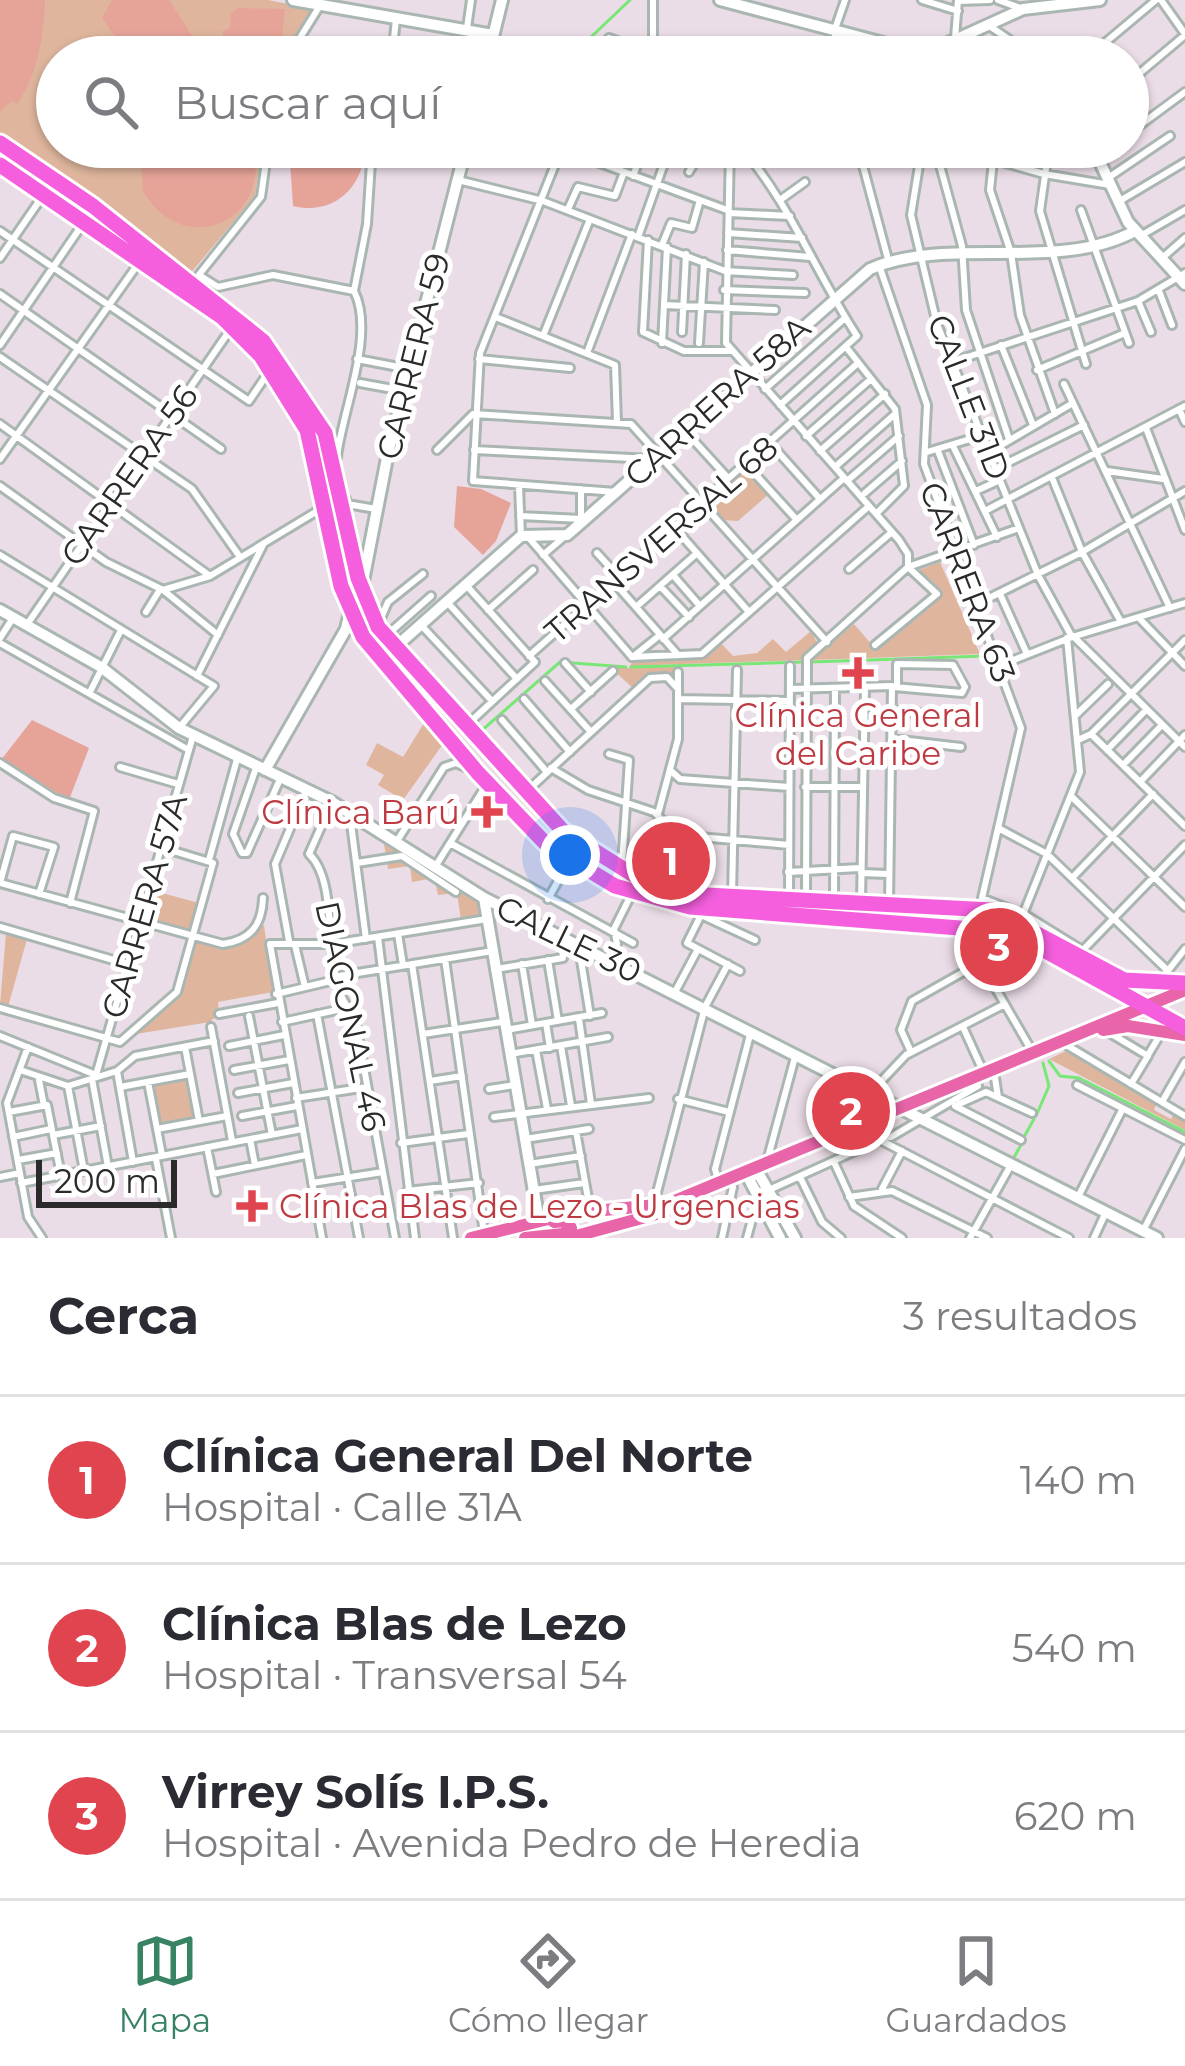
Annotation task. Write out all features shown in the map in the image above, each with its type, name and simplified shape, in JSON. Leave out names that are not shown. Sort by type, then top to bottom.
[{"type":"highway","points":[[0,143],[196,279],[258,334],[321,424],[361,569],[363,594],[385,634],[556,826],[663,888],[732,899],[977,906],[1022,918],[1124,980],[1171,986],[1165,1012],[1181,1028]]},
{"type":"highway","points":[[0,165],[233,326],[271,369],[307,430],[350,612],[385,634]]},
{"type":"highway","points":[[385,634],[384,665],[486,786],[531,832],[570,860],[632,893],[710,909],[970,927],[1017,935],[1181,1028]]},
{"type":"highway","points":[[440,730],[453,732],[465,726]]},
{"type":"highway","points":[[456,748],[465,726]]},
{"type":"highway","points":[[1123,1015],[1124,996]]},
{"type":"highway","points":[[1155,1035],[1181,1028]]},
{"type":"main road","points":[[756,1174],[897,1110],[986,1079],[1142,1006],[1171,986]]},
{"type":"main road","points":[[1040,1054],[1105,1030],[1155,1035]]},
{"type":"main road","points":[[539,1238],[576,1237],[726,1185],[850,1138],[897,1110]]},
{"type":"main road","points":[[479,1238],[520,1234],[539,1221],[590,1211],[648,1212]]},
{"type":"street","points":[[293,0],[493,35],[502,0]]},
{"type":"street","points":[[467,32],[471,0]]},
{"type":"street","points":[[653,0],[657,36]]},
{"type":"street","points":[[836,36],[845,0]]},
{"type":"street","points":[[922,0],[958,4],[994,0],[1023,9]]},
{"type":"street","points":[[966,36],[1023,9],[1060,1],[1100,0]]},
{"type":"street","points":[[1114,36],[1159,0],[1185,35],[1149,65]]},
{"type":"street","points":[[722,1],[754,4],[862,36]]},
{"type":"street","points":[[301,36],[321,3]]},
{"type":"street","points":[[955,36],[958,4]]},
{"type":"street","points":[[394,36],[396,19]]},
{"type":"street","points":[[987,24],[1003,35]]},
{"type":"street","points":[[974,32],[1003,35]]},
{"type":"street","points":[[1149,119],[1185,92]]},
{"type":"street","points":[[1149,152],[1170,136]]},
{"type":"street","points":[[1118,202],[1185,162]]},
{"type":"street","points":[[265,168],[261,197],[196,279],[218,287],[273,275],[354,291]]},
{"type":"street","points":[[371,168],[368,224],[354,291],[362,306],[356,359],[340,441],[347,504],[376,509]]},
{"type":"street","name":"CARRERA 59","points":[[361,569],[461,168]]},
{"type":"street","points":[[555,168],[479,359],[473,481],[616,492]]},
{"type":"street","points":[[614,168],[729,212],[790,215]]},
{"type":"street","points":[[568,209],[580,186],[615,196],[633,168]]},
{"type":"street","points":[[587,353],[663,168]]},
{"type":"street","points":[[689,172],[691,168]]},
{"type":"street","points":[[730,168],[723,331],[733,351],[892,532],[908,554],[908,567],[937,594],[874,646]]},
{"type":"street","points":[[756,168],[790,215],[830,298],[857,336],[779,405]]},
{"type":"street","name":"CARRERA 63","points":[[861,168],[874,268],[920,376],[924,464],[1000,665],[1022,739],[977,906]]},
{"type":"street","name":"CALLE 31D","points":[[919,168],[911,215],[937,324],[1038,575],[1071,637]]},
{"type":"street","points":[[941,168],[964,257],[966,310],[1009,439]]},
{"type":"street","points":[[992,168],[990,190],[1011,253],[1026,338],[1055,414]]},
{"type":"street","points":[[1021,168],[1109,182],[1128,168]]},
{"type":"street","points":[[1046,168],[1040,211],[1086,364]]},
{"type":"street","points":[[952,362],[1138,301],[1183,278],[1137,234],[1102,168]]},
{"type":"street","points":[[458,180],[544,200],[725,271],[793,275]]},
{"type":"street","points":[[780,200],[805,182]]},
{"type":"street","points":[[0,258],[44,194]]},
{"type":"street","points":[[662,343],[665,246],[671,223],[692,228],[700,200]]},
{"type":"street","points":[[1081,210],[1129,343]]},
{"type":"street","points":[[874,268],[924,258],[1092,247],[1137,234],[1185,210]]},
{"type":"street","points":[[543,336],[590,219]]},
{"type":"street","points":[[0,345],[84,222]]},
{"type":"street","points":[[0,231],[249,400],[271,369]]},
{"type":"street","points":[[728,233],[803,238]]},
{"type":"street","points":[[1161,259],[1185,238]]},
{"type":"street","points":[[648,240],[641,322],[649,339],[706,354],[733,351]]},
{"type":"street","points":[[727,250],[810,257]]},
{"type":"street","points":[[682,332],[686,254]]},
{"type":"street","points":[[0,459],[140,261]]},
{"type":"street","points":[[699,343],[704,262]]},
{"type":"street","name":"CARRERA 58A","points":[[543,555],[830,298],[874,268]]},
{"type":"street","points":[[724,290],[805,293]]},
{"type":"street","points":[[1159,291],[1172,325]]},
{"type":"street","points":[[0,294],[221,449]]},
{"type":"street","points":[[1138,301],[1151,332]]},
{"type":"street","points":[[664,305],[775,310]]},
{"type":"street","points":[[765,388],[845,318]]},
{"type":"street","points":[[498,319],[618,368],[617,422]]},
{"type":"street","name":"CARRERA 56","points":[[26,626],[233,326]]},
{"type":"street","points":[[1037,370],[1125,333]]},
{"type":"street","points":[[1001,345],[1033,425]]},
{"type":"street","points":[[846,347],[897,412],[904,488],[876,514]]},
{"type":"street","points":[[0,357],[192,488],[240,557]]},
{"type":"street","points":[[356,359],[412,370]]},
{"type":"street","points":[[479,359],[571,368]]},
{"type":"street","name":"TRANSVERSAL 68","points":[[465,726],[517,679],[586,604],[858,364]]},
{"type":"street","points":[[806,436],[872,379]]},
{"type":"street","points":[[360,383],[407,391]]},
{"type":"street","points":[[1064,384],[1107,471],[1125,522],[1170,608]]},
{"type":"street","points":[[820,451],[885,394]]},
{"type":"street","points":[[988,454],[1072,403]]},
{"type":"street","points":[[985,511],[1053,480],[1182,407],[1185,422]]},
{"type":"street","points":[[835,467],[897,412]]},
{"type":"street","points":[[437,450],[475,414],[628,423],[827,642]]},
{"type":"street","points":[[0,424],[210,576]]},
{"type":"street","points":[[995,469],[1084,425]]},
{"type":"street","points":[[1146,428],[1185,530]]},
{"type":"street","points":[[685,430],[728,478]]},
{"type":"street","points":[[632,657],[689,617],[796,519],[899,436]]},
{"type":"street","points":[[927,452],[980,436]]},
{"type":"street","points":[[770,442],[820,499]]},
{"type":"street","points":[[953,446],[997,537]]},
{"type":"street","points":[[474,450],[655,456]]},
{"type":"street","points":[[938,452],[974,545]]},
{"type":"street","points":[[865,494],[902,461]]},
{"type":"street","points":[[745,464],[796,519]]},
{"type":"street","points":[[1107,471],[1163,479]]},
{"type":"street","points":[[976,491],[1000,480]]},
{"type":"street","points":[[1053,480],[1082,552],[1122,623]]},
{"type":"street","points":[[0,486],[80,545],[161,590],[218,635]]},
{"type":"street","points":[[519,486],[524,536],[632,657]]},
{"type":"street","points":[[520,516],[582,520],[581,489]]},
{"type":"street","points":[[936,498],[953,491]]},
{"type":"street","points":[[977,604],[1082,552],[1125,522],[1185,491]]},
{"type":"street","points":[[632,657],[702,654],[869,506]]},
{"type":"street","points":[[146,612],[161,590],[210,576],[324,507]]},
{"type":"street","points":[[674,527],[749,612]]},
{"type":"street","points":[[797,902],[806,870],[807,661],[908,567],[1019,528]]},
{"type":"street","points":[[849,569],[892,532]]},
{"type":"street","points":[[350,612],[346,628],[268,771],[232,843],[247,853],[268,771],[350,632],[385,634],[421,625],[524,536],[567,535]]},
{"type":"street","points":[[197,676],[264,544]]},
{"type":"street","points":[[597,553],[678,656]]},
{"type":"street","points":[[636,608],[697,554]]},
{"type":"street","points":[[0,555],[214,686],[179,728]]},
{"type":"street","points":[[488,610],[533,570]]},
{"type":"street","points":[[384,665],[388,602],[423,574]]},
{"type":"street","points":[[673,575],[700,607]]},
{"type":"street","points":[[466,585],[532,659]]},
{"type":"street","points":[[660,586],[689,617]]},
{"type":"street","points":[[1000,594],[1027,654]]},
{"type":"street","points":[[385,634],[431,596]]},
{"type":"street","points":[[447,602],[517,679]]},
{"type":"street","points":[[1000,665],[1071,637],[1185,603]]},
{"type":"street","name":"CALLE 30","points":[[0,610],[101,667],[179,728],[332,802],[397,841],[434,872],[1157,1238]]},
{"type":"street","points":[[14,618],[0,641],[91,690],[163,740],[187,749]]},
{"type":"street","points":[[1139,618],[1185,666]]},
{"type":"street","points":[[421,625],[492,701]]},
{"type":"street","points":[[91,690],[121,630]]},
{"type":"street","points":[[1071,637],[1183,741],[1140,782]]},
{"type":"street","points":[[1022,918],[1080,772],[1071,637]]},
{"type":"street","points":[[1078,740],[1091,734],[1185,640]]},
{"type":"street","points":[[565,663],[591,692]]},
{"type":"street","points":[[790,689],[894,687],[962,693],[964,682],[953,665],[897,664],[894,687],[892,710],[889,903]]},
{"type":"street","points":[[790,666],[788,872],[797,902]]},
{"type":"street","points":[[732,899],[737,670]]},
{"type":"street","points":[[571,710],[613,671]]},
{"type":"street","points":[[657,817],[678,739],[678,671]]},
{"type":"street","points":[[524,793],[650,678],[667,677],[678,688]]},
{"type":"street","points":[[545,681],[590,732]]},
{"type":"street","points":[[1076,715],[1108,684]]},
{"type":"street","points":[[834,902],[836,688]]},
{"type":"street","points":[[861,903],[865,688]]},
{"type":"street","points":[[524,699],[569,752]]},
{"type":"street","points":[[678,699],[790,701]]},
{"type":"street","points":[[892,710],[966,719]]},
{"type":"street","points":[[1108,750],[1146,710]]},
{"type":"street","points":[[502,720],[549,770],[657,817],[677,835],[789,845]]},
{"type":"street","points":[[1123,765],[1162,725]]},
{"type":"street","points":[[1091,734],[1185,826]]},
{"type":"street","name":"CARRERA 57A","points":[[94,1077],[193,736]]},
{"type":"street","points":[[892,739],[961,747]]},
{"type":"street","points":[[609,754],[629,760],[622,868]]},
{"type":"street","points":[[0,1007],[125,1040],[177,992],[237,759]]},
{"type":"street","points":[[0,763],[47,795],[94,811],[70,903]]},
{"type":"street","points":[[397,841],[447,765],[462,765],[486,786],[434,872]]},
{"type":"street","points":[[120,766],[178,784]]},
{"type":"street","points":[[669,766],[680,779],[789,787]]},
{"type":"street","points":[[805,787],[863,787]]},
{"type":"street","points":[[305,987],[275,864],[307,789]]},
{"type":"street","points":[[1073,878],[1153,794]]},
{"type":"street","points":[[1071,796],[1185,908]]},
{"type":"street","name":"DIAGONAL 46","points":[[332,802],[309,854],[321,867],[332,944],[346,1008],[353,1011],[395,1238]]},
{"type":"street","points":[[349,812],[366,939]]},
{"type":"street","points":[[998,828],[1047,854],[1166,969],[1171,986]]},
{"type":"street","points":[[39,894],[54,847],[13,836],[0,883],[192,938],[227,944],[255,929],[263,898]]},
{"type":"street","points":[[450,843],[633,943]]},
{"type":"street","points":[[1080,953],[1185,845]]},
{"type":"street","points":[[160,847],[211,863]]},
{"type":"street","points":[[355,863],[402,856],[434,872],[456,892]]},
{"type":"street","points":[[548,899],[570,860]]},
{"type":"street","points":[[788,872],[833,868],[889,874]]},
{"type":"street","points":[[611,960],[617,944],[614,933],[632,893],[701,915],[755,940]]},
{"type":"street","points":[[484,898],[539,1221]]},
{"type":"street","points":[[701,915],[687,943],[740,971]]},
{"type":"street","points":[[270,944],[332,944],[487,919]]},
{"type":"street","points":[[0,927],[127,964]]},
{"type":"street","points":[[970,927],[974,966],[1040,1054]]},
{"type":"street","points":[[255,929],[270,944],[322,1238]]},
{"type":"street","points":[[398,934],[423,1034],[453,1238]]},
{"type":"street","points":[[378,937],[415,1238]]},
{"type":"street","points":[[496,969],[564,957],[562,937]]},
{"type":"street","points":[[579,945],[590,1016]]},
{"type":"street","points":[[676,992],[698,949]]},
{"type":"street","points":[[1166,969],[1185,949]]},
{"type":"street","points":[[219,1014],[339,978],[493,951]]},
{"type":"street","points":[[445,959],[478,1183],[479,1238]]},
{"type":"street","points":[[548,960],[558,1021]]},
{"type":"street","points":[[522,964],[532,1025]]},
{"type":"street","points":[[648,1212],[705,1007],[728,964]]},
{"type":"street","points":[[911,1052],[901,1030],[916,998],[974,966]]},
{"type":"street","points":[[870,1093],[887,1069],[911,1052],[1005,1004]]},
{"type":"street","points":[[282,1022],[346,1008]]},
{"type":"street","points":[[423,1034],[532,1025],[602,1013]]},
{"type":"street","points":[[317,1014],[359,1238]]},
{"type":"street","points":[[249,1016],[272,1135]]},
{"type":"street","points":[[578,1018],[591,1104]]},
{"type":"street","points":[[546,1023],[550,1048]]},
{"type":"street","points":[[211,1027],[232,1143]]},
{"type":"street","points":[[962,1027],[998,1097]]},
{"type":"street","points":[[1105,1030],[1148,1056]]},
{"type":"street","points":[[722,1238],[726,1185],[714,1171],[751,1031]]},
{"type":"street","points":[[1132,1084],[1155,1035]]},
{"type":"street","points":[[0,1036],[94,1077]]},
{"type":"street","points":[[230,1046],[284,1036]]},
{"type":"street","points":[[510,1054],[608,1037]]},
{"type":"street","points":[[20,1070],[68,1086],[117,1071],[135,1056],[214,1041]]},
{"type":"street","points":[[562,1046],[572,1106]]},
{"type":"street","points":[[1068,1046],[1185,1116]]},
{"type":"street","points":[[28,1047],[5,1107],[29,1222],[42,1238]]},
{"type":"street","points":[[185,1047],[199,1121]]},
{"type":"street","points":[[536,1050],[547,1109]]},
{"type":"street","points":[[780,1238],[756,1174],[796,1054]]},
{"type":"street","points":[[234,1070],[289,1060]]},
{"type":"street","points":[[1162,1102],[1185,1062]]},
{"type":"street","points":[[117,1071],[133,1162]]},
{"type":"street","points":[[120,1087],[190,1074]]},
{"type":"street","points":[[814,1145],[834,1074]]},
{"type":"street","points":[[430,1081],[463,1076]]},
{"type":"street","points":[[94,1077],[108,1166]]},
{"type":"street","points":[[39,1078],[62,1175]]},
{"type":"street","points":[[955,1105],[986,1079]]},
{"type":"street","points":[[148,1082],[171,1238]]},
{"type":"street","points":[[238,1093],[293,1083]]},
{"type":"street","points":[[489,1089],[515,1085]]},
{"type":"street","points":[[1077,1085],[1185,1144],[1143,1231]]},
{"type":"street","points":[[68,1086],[85,1171]]},
{"type":"street","points":[[242,1116],[367,1087]]},
{"type":"street","points":[[747,1238],[763,1194],[983,1092],[1032,1113]]},
{"type":"street","points":[[494,1118],[649,1098]]},
{"type":"street","points":[[678,1099],[729,1112]]},
{"type":"street","points":[[955,1105],[1021,1140]]},
{"type":"street","points":[[5,1107],[44,1106]]},
{"type":"street","points":[[1078,1197],[1123,1108]]},
{"type":"street","points":[[157,1129],[227,1116]]},
{"type":"street","points":[[13,1137],[100,1126]]},
{"type":"street","points":[[525,1139],[589,1129]]},
{"type":"street","points":[[21,1183],[302,1130]]},
{"type":"street","points":[[577,1131],[590,1211]]},
{"type":"street","points":[[401,1142],[470,1133]]},
{"type":"street","points":[[850,1138],[877,1140],[902,1151],[1070,1238]]},
{"type":"street","points":[[250,1139],[256,1166]]},
{"type":"street","points":[[207,1148],[216,1192]]},
{"type":"street","points":[[882,1189],[902,1151]]},
{"type":"street","points":[[18,1160],[57,1153]]},
{"type":"street","points":[[213,1174],[306,1155]]},
{"type":"street","points":[[529,1164],[581,1156]]},
{"type":"street","points":[[834,1162],[849,1197],[865,1216],[902,1238]]},
{"type":"street","points":[[973,1235],[1012,1163]]},
{"type":"street","points":[[311,1183],[382,1172]]},
{"type":"street","points":[[0,1178],[20,1173]]},
{"type":"street","points":[[800,1177],[822,1222],[841,1238]]},
{"type":"street","points":[[534,1190],[585,1182]]},
{"type":"street","points":[[406,1191],[478,1183]]},
{"type":"street","points":[[849,1197],[892,1191],[987,1238]]},
{"type":"street","points":[[763,1194],[795,1238]]},
{"type":"street","points":[[1094,1238],[1106,1212]]},
{"type":"shaded area","points":[[0,0],[268,0],[314,9],[296,36],[36,36],[36,162],[0,136]]},
{"type":"shaded area","points":[[0,0],[45,0],[30,82],[17,104],[12,101],[0,112]]},
{"type":"shaded area","points":[[112,0],[169,0],[192,36],[114,36],[102,18]]},
{"type":"shaded area","points":[[238,8],[285,9],[282,36],[223,36],[230,28],[231,13]]},
{"type":"shaded area","points":[[44,168],[259,168],[255,196],[190,274]]},
{"type":"shaded area","points":[[141,168],[255,168],[249,197],[219,224],[179,224],[159,212],[143,191]]},
{"type":"shaded area","points":[[290,168],[361,168],[344,196],[333,203],[293,206]]},
{"type":"shaded area","points":[[745,467],[770,493],[738,521],[722,520],[706,502]]},
{"type":"shaded area","points":[[457,486],[481,489],[511,503],[496,541],[483,555],[454,527]]},
{"type":"shaded area","points":[[940,562],[980,654],[811,660],[854,624],[874,647],[932,599],[911,573]]},
{"type":"shaded area","points":[[811,631],[818,645],[804,660],[653,665],[677,667],[676,682],[656,673],[634,689],[611,668],[629,668],[633,660],[702,657],[719,641],[733,656],[757,653],[773,639],[786,652]]},
{"type":"shaded area","points":[[32,720],[89,748],[69,800],[1,760]]},
{"type":"shaded area","points":[[424,723],[443,744],[403,800],[378,785],[384,775],[366,765],[377,743],[403,757]]},
{"type":"shaded area","points":[[383,838],[483,902],[485,916],[461,920],[457,893],[438,895],[434,878],[412,882],[410,866],[388,869]]},
{"type":"shaded area","points":[[151,890],[199,903],[190,933],[142,920]]},
{"type":"shaded area","points":[[264,925],[273,992],[218,1002],[219,1013],[210,1022],[136,1034],[179,993],[194,940],[232,943]]},
{"type":"shaded area","points":[[6,933],[27,939],[8,1007],[0,1005]]},
{"type":"shaded area","points":[[1070,1049],[1157,1102],[1154,1110],[1171,1119],[1175,1112],[1185,1118],[1185,1130],[1049,1059]]},
{"type":"shaded area","points":[[188,1078],[196,1119],[159,1126],[151,1085]]},
{"type":"waterway","points":[[592,36],[630,0]]},
{"type":"waterway","points":[[810,662],[985,656]]},
{"type":"waterway","points":[[480,732],[560,662],[626,667]]},
{"type":"waterway","points":[[631,667],[803,662]]},
{"type":"waterway","points":[[1049,1061],[1060,1076],[1079,1078],[1185,1132]]},
{"type":"waterway","points":[[1036,1116],[1049,1086],[1043,1063]]},
{"type":"waterway","points":[[1024,1137],[1034,1119]]},
{"type":"waterway","points":[[1012,1161],[1022,1143]]},
{"type":"place","name":"Clínica General del Caribe","points":[[858,673]]},
{"type":"place","name":"Clínica Barú","points":[[487,812]]},
{"type":"place","name":"Clínica General Del Norte","points":[[671,861]]},
{"type":"place","name":"Virrey Solís I.P.S.","points":[[999,947]]},
{"type":"place","name":"Clínica Blas de Lezo","points":[[851,1111]]},
{"type":"place","name":"Clínica Blas de Lezo - Urgencias","points":[[252,1206]]}]
